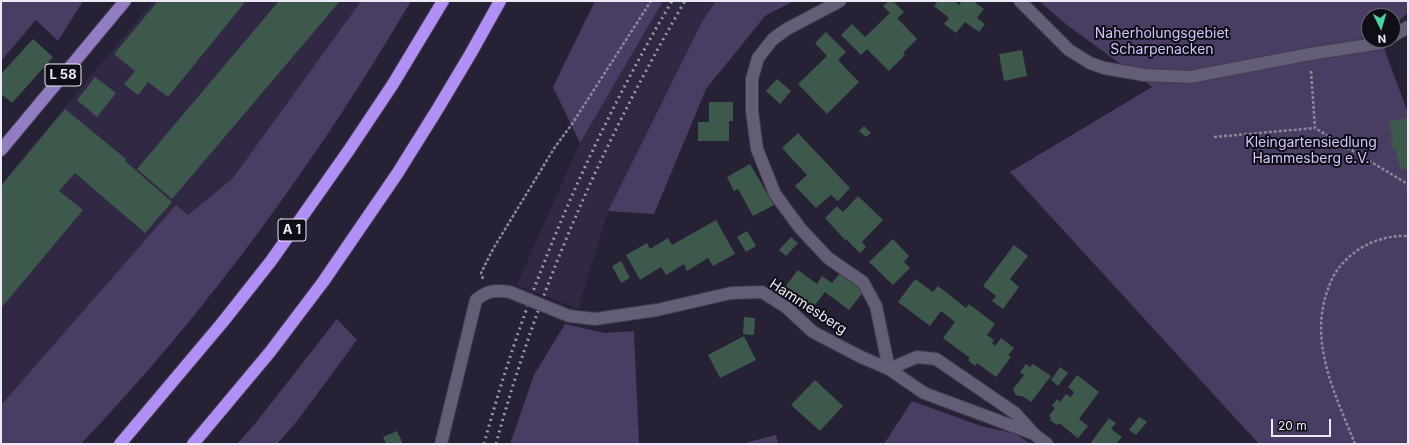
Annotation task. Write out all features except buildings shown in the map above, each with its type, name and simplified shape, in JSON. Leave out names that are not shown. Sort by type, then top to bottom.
[{"type":"highway","name":"A 1","points":[[120,444],[222,323],[271,261],[349,150],[397,78],[443,1]]},
{"type":"highway","points":[[193,444],[270,352],[323,282],[397,174],[471,53],[500,1]]},
{"type":"main road","name":"L 58","points":[[1,150],[125,1]]},
{"type":"street","points":[[840,1],[786,30],[773,39],[758,58],[752,79],[752,111],[757,149],[775,194],[800,228],[828,258],[863,282],[876,306],[889,369]]},
{"type":"street","points":[[1020,1],[1069,50],[1090,63],[1104,68],[1144,75],[1190,77],[1310,54],[1361,47]]},
{"type":"street","name":"Hammesberg","points":[[485,293],[496,291],[510,292],[569,316],[595,319],[657,310],[731,293],[762,292],[786,307],[813,332],[861,357],[889,369],[924,393],[1034,434]]},
{"type":"street","points":[[441,444],[476,300],[485,293]]},
{"type":"street","name":"Hammesberg","points":[[889,369],[917,358],[936,359],[1015,413],[1034,434],[1048,444]]},
{"type":"path","points":[[485,293],[481,273],[493,249],[556,147],[651,1]]},
{"type":"path","points":[[1310,54],[1315,128]]},
{"type":"path","points":[[1214,137],[1315,128],[1406,183],[1408,186]]},
{"type":"path","points":[[1355,444],[1326,367],[1321,336],[1325,299],[1332,279],[1342,264],[1353,253],[1364,246],[1381,239],[1408,236]]},
{"type":"shaded area","points":[[153,1],[361,1],[233,178],[188,215],[176,206],[1,405],[1,184]]},
{"type":"shaded area","points":[[663,1],[716,1],[703,20],[608,211],[578,309],[517,285],[580,143]]},
{"type":"green space","points":[[1,1],[83,1],[58,41],[36,20],[1,61]]},
{"type":"green space","points":[[361,1],[411,1],[338,118],[299,176],[217,287],[128,393],[81,444],[1,444],[1,405],[176,205],[188,215],[233,178]]},
{"type":"green space","points":[[595,1],[663,1],[580,143],[553,87]]},
{"type":"green space","points":[[716,1],[794,1],[765,16],[706,89],[654,214],[608,211],[703,20]]},
{"type":"green space","points":[[1039,1],[1408,1],[1408,13],[1401,19],[1401,8],[1361,8],[1361,48],[1384,48],[1408,113],[1408,444],[1259,444],[1010,172],[1152,87],[1067,25]]},
{"type":"green space","points":[[337,319],[357,340],[297,421],[277,444],[237,444],[254,425]]},
{"type":"green space","points":[[565,324],[605,333],[634,331],[639,444],[510,444],[534,375]]},
{"type":"green space","points":[[912,401],[981,426],[1014,433],[1031,444],[884,444]]},
{"type":"green space","points":[[776,435],[778,444],[741,444]]},
{"type":"railway","points":[[484,444],[520,329],[540,272],[563,216],[614,107],[672,1]]},
{"type":"railway","points":[[496,444],[532,329],[576,216],[627,107],[685,1]]},
{"type":"park label","name":"Naherholungsgebiet Scharpenacken","points":[[1162,42]]},
{"type":"park label","name":"Kleingartensiedlung Hammesberg e.V.","points":[[1311,152]]}]
